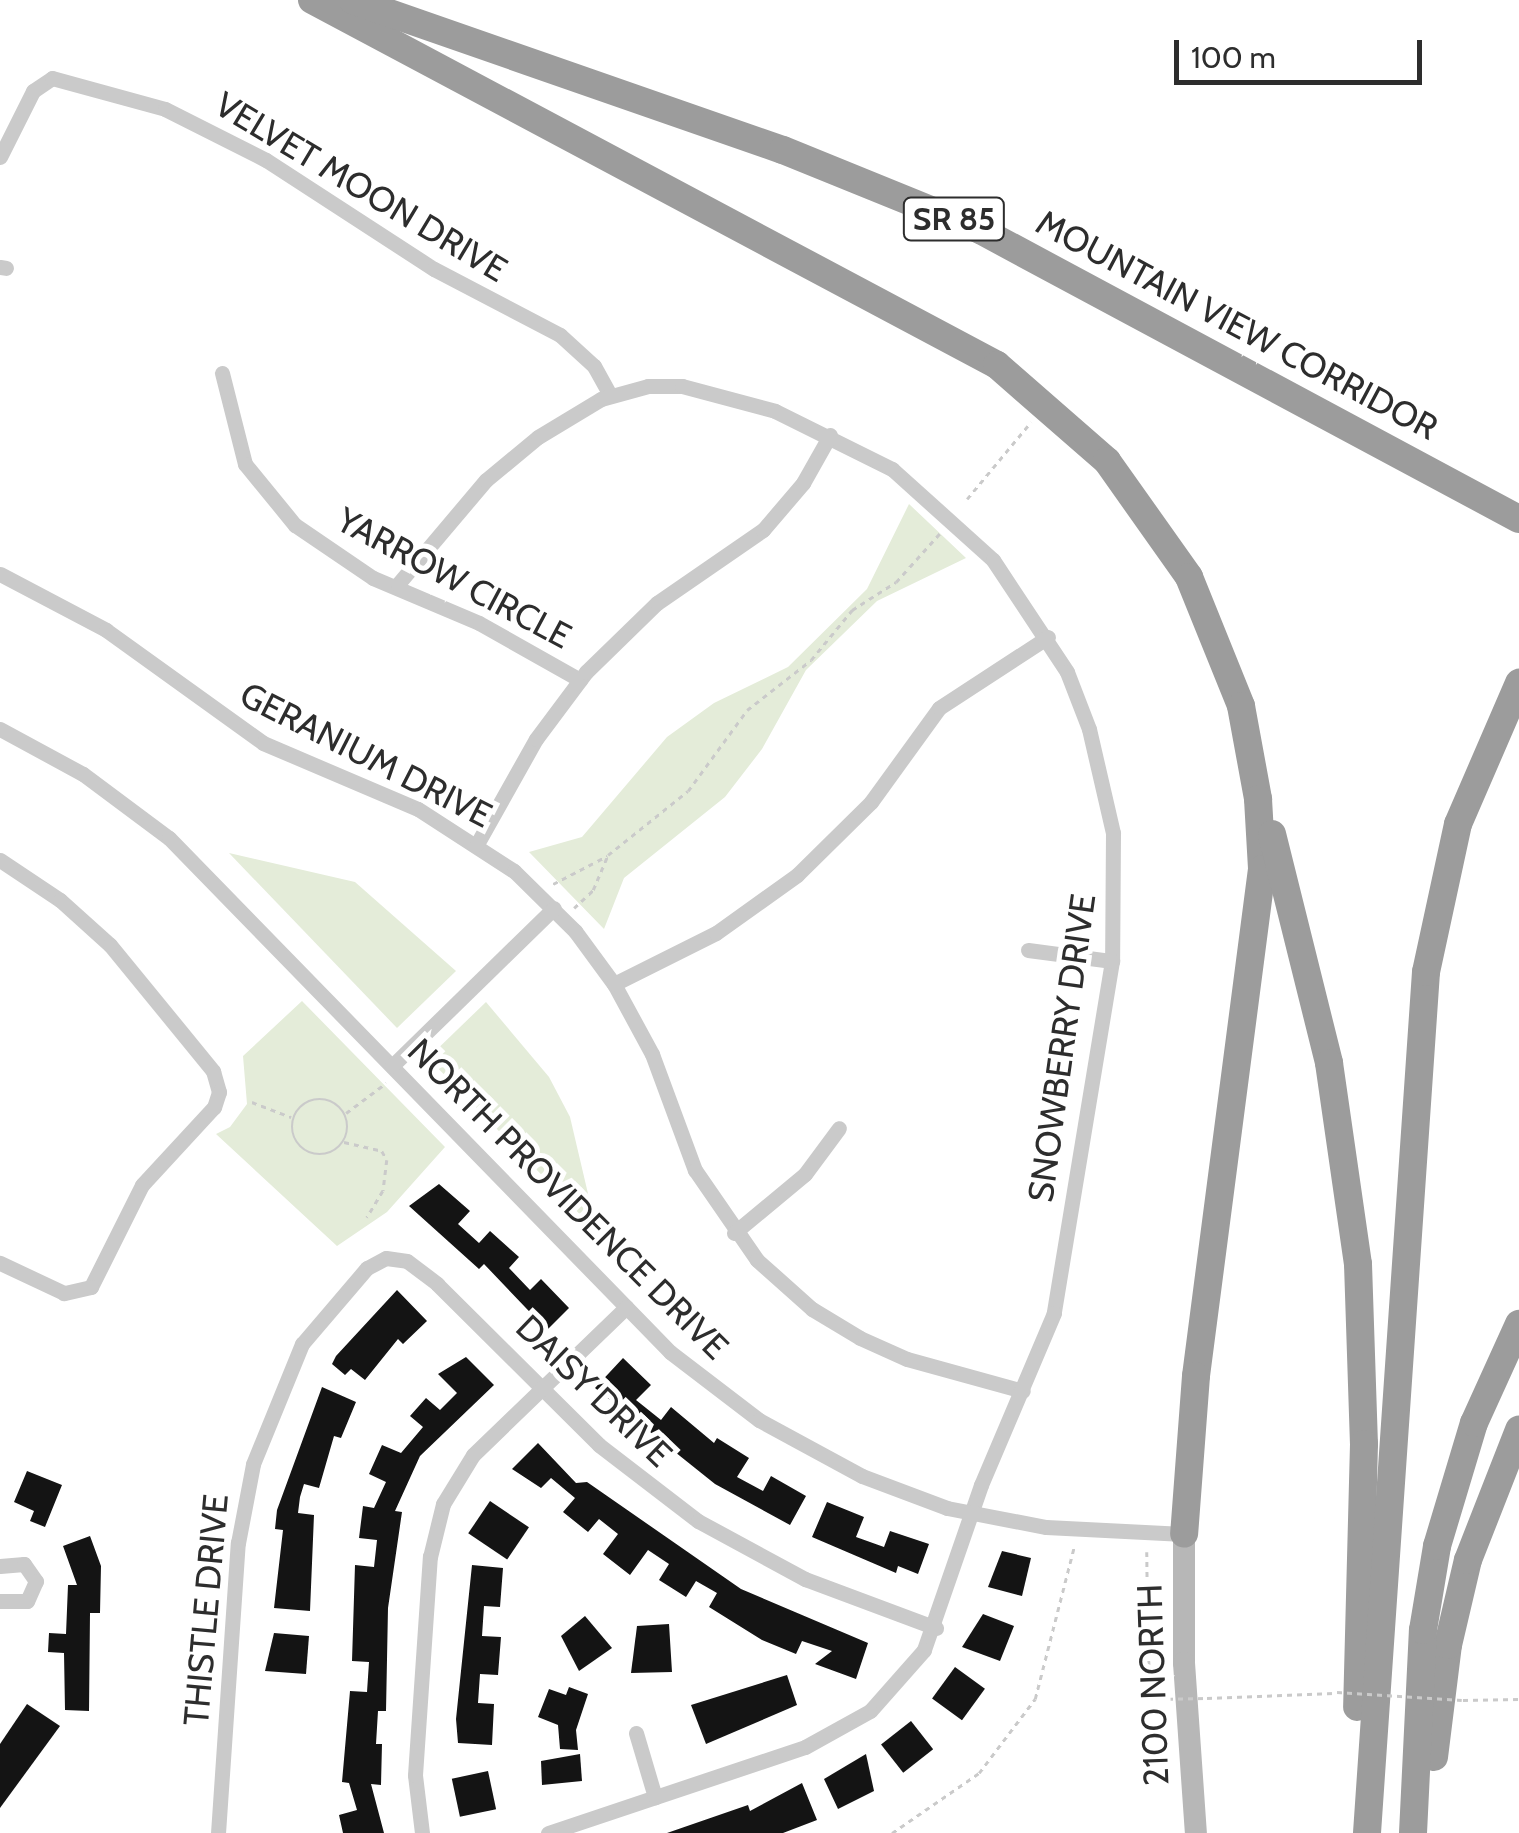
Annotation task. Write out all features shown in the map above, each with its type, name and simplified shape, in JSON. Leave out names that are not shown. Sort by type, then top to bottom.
[{"type":"highway","points":[[312,0],[933,326],[1028,387],[1108,462],[1172,547],[1219,640],[1249,740],[1329,1063],[1358,1264],[1364,1444],[1352,1833]]},
{"type":"highway","name":"MOUNTAIN VIEW CORRIDOR","points":[[352,0],[783,150],[982,231],[1519,519]]},
{"type":"highway","points":[[1367,1833],[1429,953],[1458,824],[1519,683]]},
{"type":"highway","points":[[1184,1534],[1196,1376],[1260,909],[1260,829],[1249,740]]},
{"type":"highway","points":[[1413,1833],[1423,1630],[1437,1546],[1474,1424],[1519,1324]]},
{"type":"highway","points":[[1428,1833],[1457,1602],[1481,1518],[1519,1430]]},
{"type":"main road","name":"2100 NORTH","points":[[1184,1534],[1184,1663],[1196,1833]]},
{"type":"street","name":"VELVET MOON DRIVE","points":[[0,157],[34,92],[52,78],[140,99],[235,142],[434,269],[560,335],[594,366],[610,395]]},
{"type":"street","name":"YARROW CIRCLE","points":[[222,373],[236,442],[267,496],[320,544],[372,578],[398,584],[580,680]]},
{"type":"street","name":"SNOWBERRY DRIVE","points":[[398,584],[486,480],[550,429],[610,395],[648,386],[700,389],[830,435],[945,510],[994,560],[1048,637],[1079,700],[1106,796],[1116,866],[1112,961],[1058,1294],[1023,1391],[970,1514],[936,1628],[900,1683],[853,1722],[774,1760],[548,1833]]},
{"type":"street","points":[[477,844],[536,739],[580,680],[658,604],[763,530],[803,484],[830,435]]},
{"type":"street","name":"GERANIUM DRIVE","points":[[0,574],[106,630],[263,743],[418,809],[477,844],[554,908],[614,984],[652,1054],[695,1170],[734,1233],[789,1291],[848,1331],[907,1358],[1023,1391]]},
{"type":"street","points":[[614,984],[716,933],[797,875],[871,802],[939,708],[1048,637]]},
{"type":"street","name":"NORTH PROVIDENCE DRIVE","points":[[0,729],[84,774],[169,838],[626,1306],[699,1376],[790,1440],[862,1476],[970,1514],[1079,1530],[1184,1534]]},
{"type":"street","points":[[0,860],[60,900],[110,945],[214,1071],[219,1092],[214,1107],[152,1170],[95,1281],[78,1294],[57,1291],[0,1263]]},
{"type":"street","points":[[392,1066],[554,908]]},
{"type":"street","points":[[1028,950],[1112,961]]},
{"type":"street","points":[[734,1233],[805,1174],[839,1128]]},
{"type":"street","name":"DAISY DRIVE","points":[[386,1258],[407,1261],[437,1284],[632,1473],[732,1542],[818,1585],[936,1628]]},
{"type":"street","name":"THISTLE DRIVE","points":[[218,1833],[238,1543],[252,1464],[302,1344],[367,1268],[386,1258]]},
{"type":"street","points":[[422,1833],[415,1775],[436,1521],[473,1456],[626,1306]]},
{"type":"street","points":[[0,1566],[24,1564],[36,1582],[27,1602],[0,1602]]},
{"type":"street","points":[[636,1733],[655,1798]]},
{"type":"path","points":[[967,499],[1036,418]]},
{"type":"path","points":[[552,885],[570,870],[608,855],[688,791],[747,710],[811,660],[852,610],[896,582],[948,524]]},
{"type":"path","points":[[574,908],[592,890],[608,855]]},
{"type":"path","points":[[345,1114],[386,1083]]},
{"type":"path","points":[[345,1114],[321,1098],[303,1104],[293,1118],[293,1137],[304,1151],[322,1156],[344,1142],[382,1151],[387,1160],[383,1191],[367,1218]]},
{"type":"path","points":[[252,1102],[293,1118]]},
{"type":"path","points":[[344,1142],[345,1114]]},
{"type":"path","points":[[892,1833],[978,1773],[1035,1699],[1074,1547]]},
{"type":"path","points":[[1147,1552],[1148,1651],[1152,1696],[1158,1699],[1338,1692],[1462,1700],[1519,1699]]},
{"type":"green space","points":[[909,504],[966,558],[877,601],[806,670],[762,749],[725,797],[624,878],[604,929],[529,852],[582,837],[667,737],[714,703],[788,667],[867,589]]},
{"type":"green space","points":[[229,853],[355,882],[456,971],[397,1028]]},
{"type":"green space","points":[[302,1001],[445,1147],[387,1212],[337,1246],[216,1134],[230,1127],[247,1104],[243,1056]]},
{"type":"green space","points":[[486,1002],[549,1077],[570,1117],[597,1232],[428,1058]]},
{"type":"building","points":[[439,1184],[470,1211],[458,1224],[479,1243],[490,1231],[519,1257],[509,1268],[530,1290],[541,1279],[569,1308],[547,1330],[484,1264],[479,1269],[409,1206]]},
{"type":"building","points":[[397,1290],[427,1321],[403,1344],[398,1339],[365,1380],[351,1369],[345,1375],[332,1364],[336,1356]]},
{"type":"building","points":[[466,1357],[494,1385],[420,1456],[395,1511],[402,1512],[388,1608],[386,1711],[378,1711],[376,1744],[382,1744],[381,1785],[371,1784],[384,1833],[343,1833],[339,1815],[357,1810],[349,1783],[342,1782],[350,1691],[367,1692],[369,1662],[352,1661],[355,1565],[374,1567],[377,1540],[359,1538],[363,1506],[374,1508],[386,1482],[369,1474],[382,1445],[401,1453],[423,1427],[410,1416],[426,1398],[440,1410],[457,1393],[438,1374]]},
{"type":"building","points":[[623,1358],[651,1385],[636,1400],[661,1420],[671,1407],[714,1443],[717,1438],[749,1458],[737,1477],[763,1491],[771,1476],[806,1496],[790,1525],[715,1484],[595,1388]]},
{"type":"building","points":[[322,1387],[356,1402],[341,1438],[334,1436],[319,1488],[304,1484],[300,1497],[298,1513],[314,1515],[310,1611],[274,1608],[283,1530],[275,1529],[277,1510]]},
{"type":"building","points":[[538,1443],[576,1483],[587,1482],[741,1589],[868,1643],[856,1679],[815,1664],[832,1651],[802,1641],[796,1654],[762,1640],[709,1607],[717,1593],[696,1581],[686,1597],[659,1580],[669,1564],[648,1550],[630,1575],[603,1554],[618,1534],[599,1519],[588,1532],[563,1512],[575,1498],[551,1478],[541,1488],[512,1469]]},
{"type":"building","points":[[27,1471],[62,1485],[45,1527],[30,1521],[34,1511],[14,1502]]},
{"type":"building","points":[[490,1501],[529,1527],[507,1560],[468,1533]]},
{"type":"building","points":[[827,1502],[864,1517],[856,1537],[884,1547],[890,1531],[929,1544],[918,1574],[898,1566],[896,1573],[812,1537]]},
{"type":"building","points":[[90,1536],[101,1566],[100,1613],[90,1613],[89,1711],[65,1710],[64,1653],[48,1652],[49,1633],[66,1634],[68,1585],[77,1585],[63,1546]]},
{"type":"building","points":[[1002,1551],[1031,1558],[1022,1596],[988,1587]]},
{"type":"building","points":[[472,1565],[503,1568],[500,1607],[484,1606],[482,1636],[501,1637],[498,1675],[480,1674],[478,1703],[494,1704],[492,1745],[458,1743],[456,1719]]},
{"type":"building","points":[[983,1614],[1014,1626],[1000,1661],[962,1647]]},
{"type":"building","points":[[585,1616],[612,1648],[579,1671],[561,1636]]},
{"type":"building","points":[[669,1624],[672,1672],[631,1673],[637,1626]]},
{"type":"building","points":[[274,1633],[309,1636],[306,1674],[265,1671]]},
{"type":"building","points":[[955,1667],[985,1689],[962,1720],[932,1699]]},
{"type":"building","points":[[787,1675],[797,1705],[706,1744],[691,1705]]},
{"type":"building","points":[[569,1687],[588,1694],[576,1730],[578,1750],[560,1749],[558,1725],[538,1717],[549,1689],[566,1695]]},
{"type":"building","points":[[27,1704],[60,1726],[0,1808],[0,1744]]},
{"type":"building","points":[[911,1721],[933,1749],[903,1773],[881,1744]]},
{"type":"building","points":[[580,1754],[582,1781],[542,1785],[541,1761]]},
{"type":"building","points":[[866,1754],[874,1791],[838,1809],[824,1779]]},
{"type":"building","points":[[488,1771],[496,1809],[460,1817],[452,1779]]},
{"type":"building","points":[[802,1783],[817,1820],[783,1833],[667,1833],[748,1805],[750,1811]]}]
